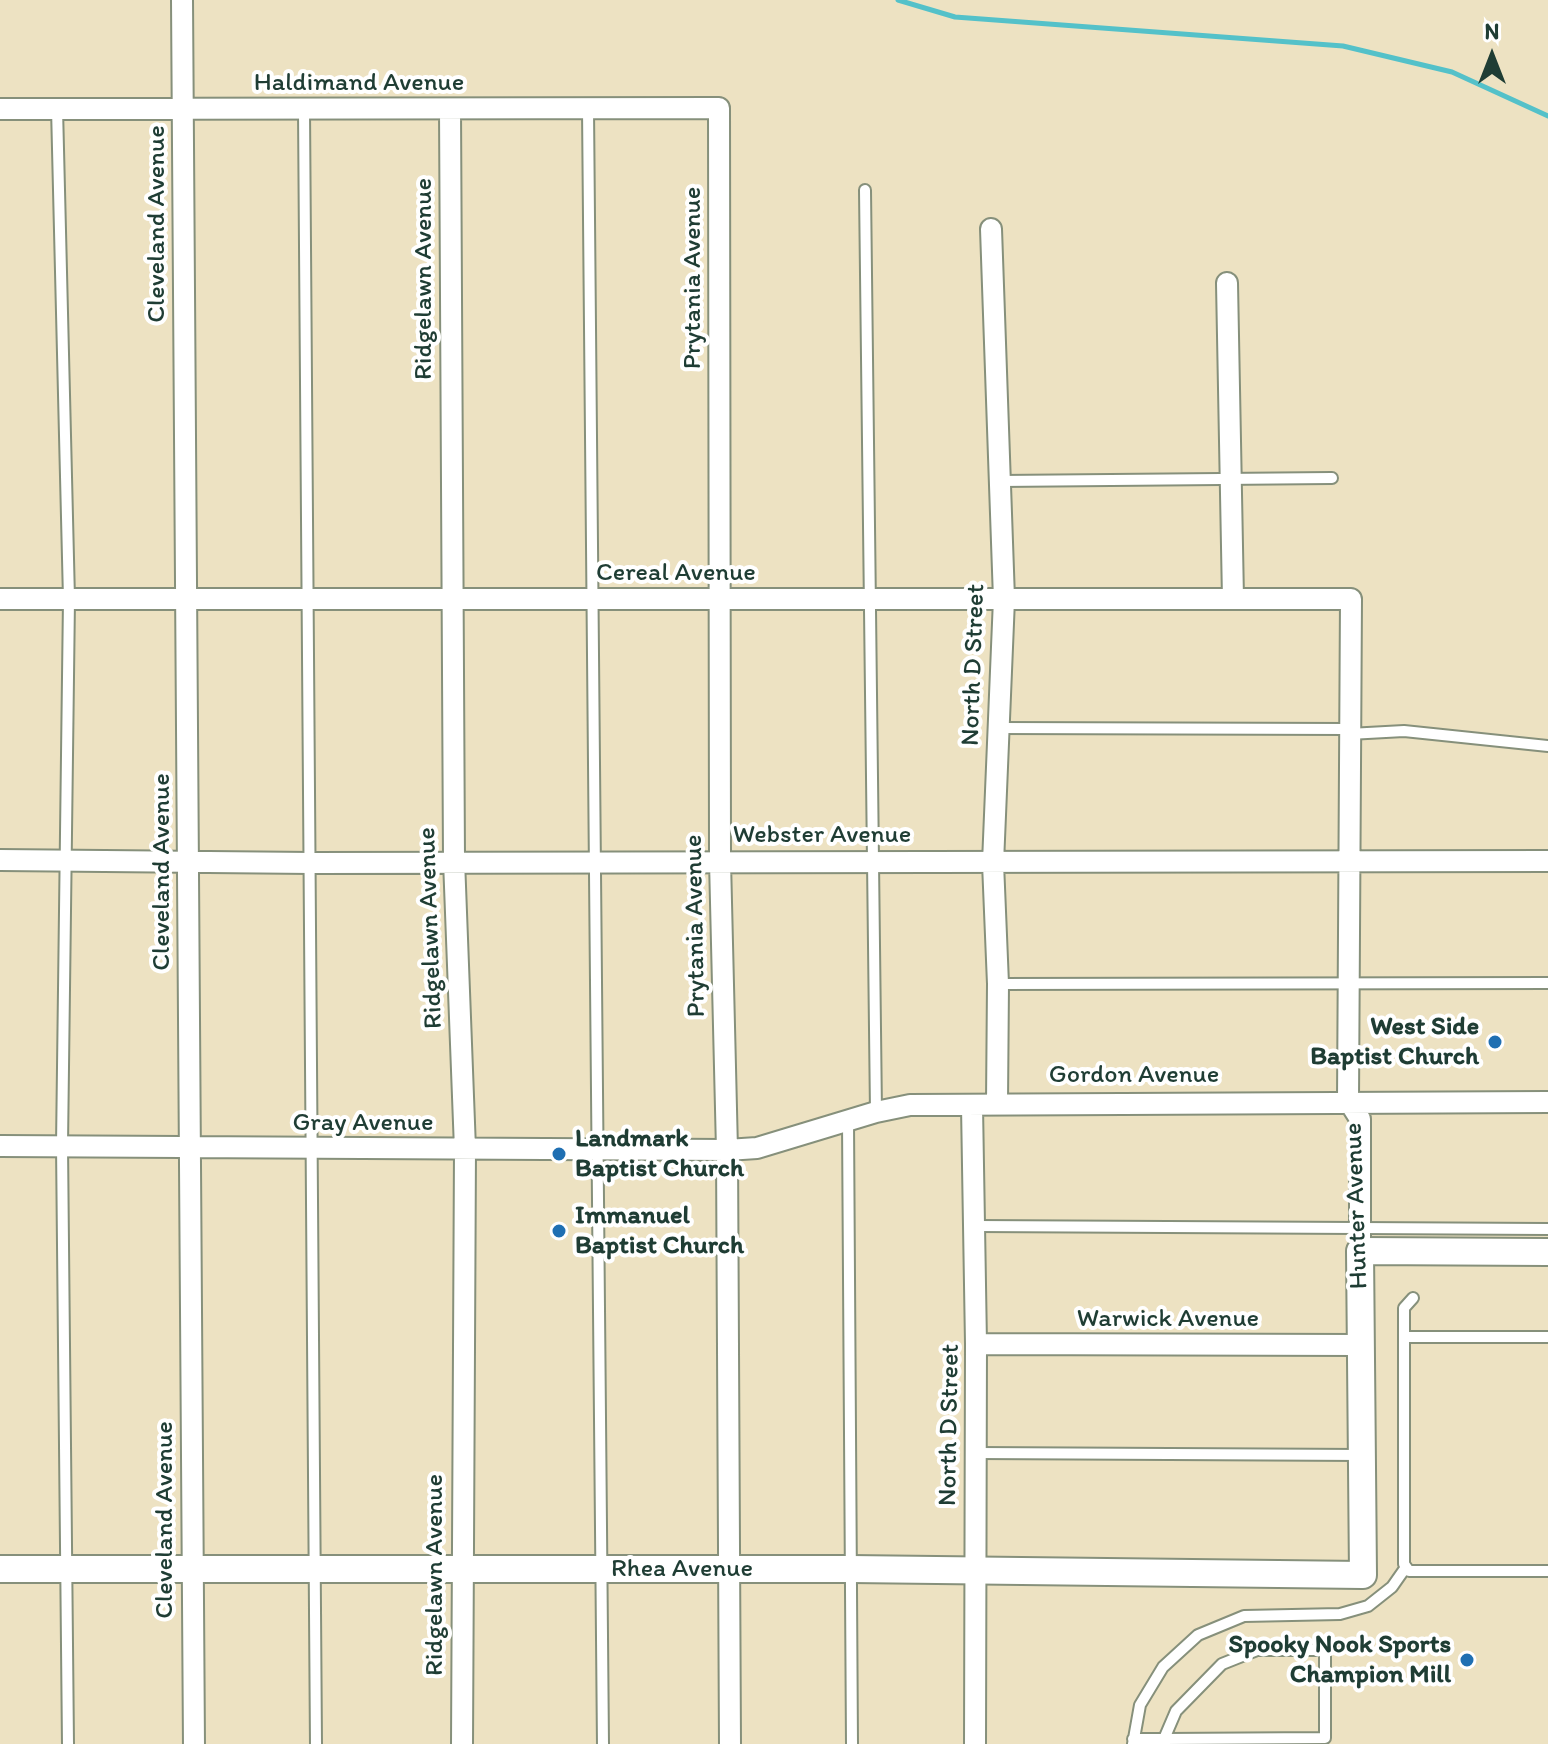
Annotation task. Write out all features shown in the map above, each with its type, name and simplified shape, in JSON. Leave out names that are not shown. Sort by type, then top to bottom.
[{"type":"street","name":"Cleveland Avenue","points":[[182,0],[194,1744]]},
{"type":"street","name":"Haldimand Avenue","points":[[0,109],[719,108]]},
{"type":"street","name":"Prytania Avenue","points":[[719,108],[720,861],[727,1150],[730,1744]]},
{"type":"street","name":"Ridgelawn Avenue","points":[[450,109],[454,860],[465,1149],[460,1570],[462,1744]]},
{"type":"street","name":"North D Street","points":[[991,229],[1004,599],[993,863],[998,984],[997,1102]]},
{"type":"street","points":[[1227,283],[1233,599]]},
{"type":"street","name":"Cereal Avenue","points":[[0,599],[1351,599]]},
{"type":"street","name":"Hunter Avenue","points":[[1351,599],[1347,861],[1348,1100],[1360,1119],[1363,1575]]},
{"type":"street","name":"Webster Avenue","points":[[0,860],[312,863],[454,860],[993,863],[1548,861]]},
{"type":"street","name":"Gordon Avenue","points":[[727,1150],[757,1148],[876,1112],[910,1105],[1348,1100],[1548,1102]]},
{"type":"street","name":"North D Street","points":[[972,1106],[976,1226],[975,1744]]},
{"type":"street","name":"Gray Avenue","points":[[0,1146],[727,1150]]},
{"type":"street","points":[[1360,1240],[1548,1252]]},
{"type":"street","name":"Warwick Avenue","points":[[976,1344],[1360,1345]]},
{"type":"street","name":"Rhea Avenue","points":[[0,1569],[851,1569],[1363,1575]]},
{"type":"lane","points":[[57,108],[69,599],[62,1145],[68,1744]]},
{"type":"lane","points":[[588,109],[603,1744]]},
{"type":"lane","points":[[304,110],[315,1150],[316,1744]]},
{"type":"lane","points":[[865,190],[870,861],[876,1112]]},
{"type":"lane","points":[[1000,481],[1332,478]]},
{"type":"lane","points":[[998,728],[1404,731],[1548,746]]},
{"type":"lane","points":[[998,984],[1548,983]]},
{"type":"lane","points":[[848,1121],[852,1744]]},
{"type":"lane","points":[[976,1226],[1360,1240],[1548,1229]]},
{"type":"lane","points":[[1507,1251],[1548,1260]]},
{"type":"lane","points":[[1164,1739],[1176,1711],[1194,1688],[1222,1664],[1257,1650],[1325,1650],[1325,1738],[1133,1742],[1140,1705],[1163,1667],[1198,1635],[1244,1616],[1340,1614],[1368,1606],[1392,1587],[1406,1567],[1404,1308],[1413,1298]]},
{"type":"lane","points":[[1404,1337],[1548,1337]]},
{"type":"lane","points":[[976,1453],[1362,1455]]},
{"type":"lane","points":[[1406,1567],[1409,1571],[1548,1571]]},
{"type":"waterway","points":[[898,0],[955,17],[1343,46],[1452,72],[1548,116]]},
{"type":"place","name":"West Side Baptist Church","points":[[1495,1042]]},
{"type":"place","name":"Landmark Baptist Church","points":[[559,1154]]},
{"type":"place","name":"Immanuel Baptist Church","points":[[559,1231]]},
{"type":"place","name":"Spooky Nook Sports Champion Mill","points":[[1467,1660]]}]
